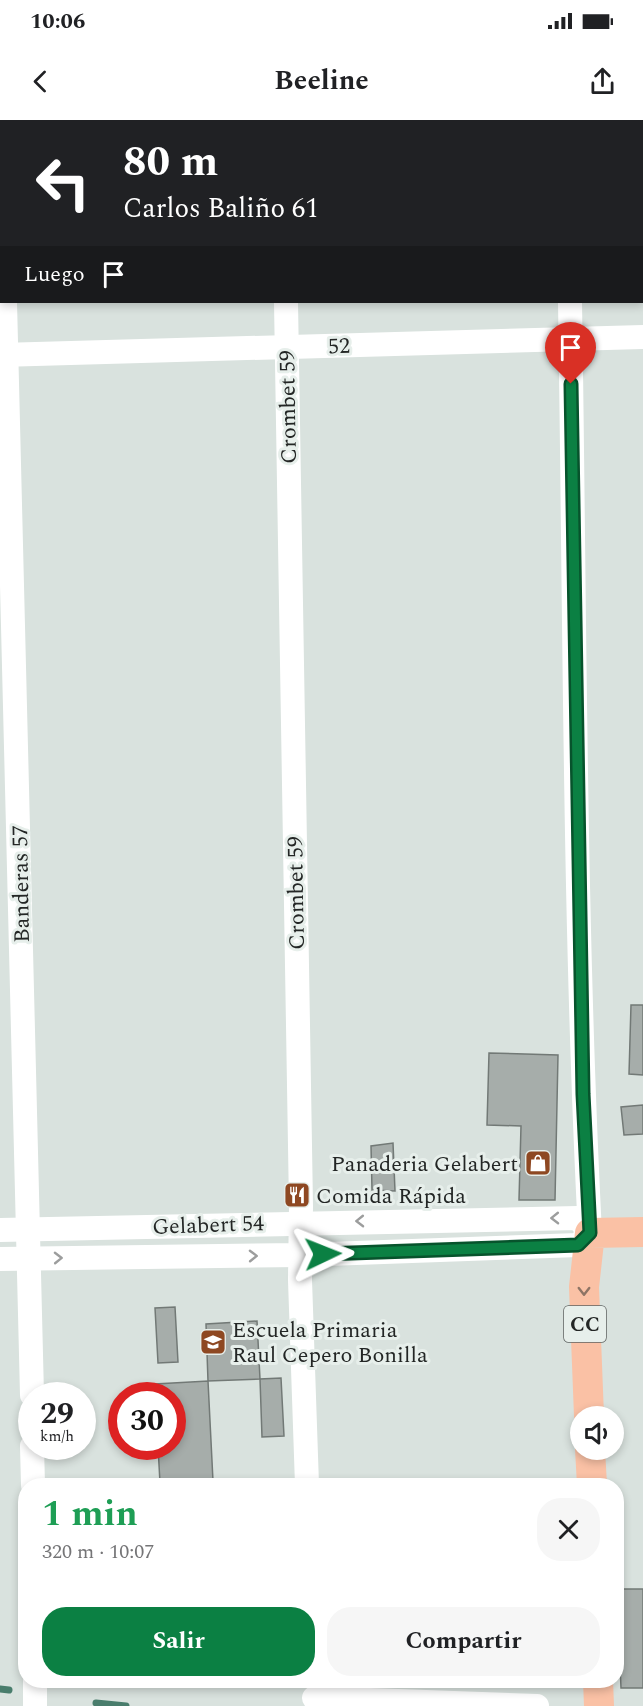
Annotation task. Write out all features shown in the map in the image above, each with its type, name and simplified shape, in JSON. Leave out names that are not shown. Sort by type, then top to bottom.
[{"type":"main road","name":"Gelabert 54","points":[[590,1233],[643,1232]]},
{"type":"main road","name":"CC","points":[[589,1406],[584,1287],[590,1233]]},
{"type":"main road","points":[[591,1460],[592,1478]]},
{"type":"main road","points":[[598,1688],[599,1706]]},
{"type":"street","name":"Banderas 57","points":[[5,303],[3,355],[32,1382]]},
{"type":"street","name":"Crombet 59","points":[[286,303],[300,1255],[307,1478]]},
{"type":"street","points":[[570,303],[573,615],[582,1082],[590,1233]]},
{"type":"street","name":"52","points":[[3,355],[643,337]]},
{"type":"street","name":"Gelabert 54","points":[[0,1230],[578,1218],[590,1233],[578,1245],[300,1255],[0,1259]]},
{"type":"street","points":[[32,1460],[33,1478]]},
{"type":"street","points":[[35,1688],[35,1706]]},
{"type":"street","points":[[314,1694],[537,1706]]},
{"type":"building","points":[[631,1005],[643,1005],[643,1075],[629,1074]]},
{"type":"building","name":"Panaderia Gelabert","points":[[489,1053],[558,1055],[555,1200],[519,1200],[521,1126],[487,1125]]},
{"type":"building","points":[[643,1105],[643,1134],[624,1135],[621,1107]]},
{"type":"building","points":[[393,1143],[395,1191],[372,1190],[371,1146]]},
{"type":"building","points":[[175,1307],[178,1362],[158,1363],[155,1308]]},
{"type":"building","points":[[257,1321],[260,1379],[208,1381],[206,1324]]},
{"type":"building","points":[[281,1378],[284,1436],[262,1437],[260,1379]]},
{"type":"building","points":[[208,1381],[213,1478],[160,1478],[159,1460],[186,1460],[186,1382]]},
{"type":"building","points":[[624,1589],[643,1589],[643,1688],[624,1688]]},
{"type":"waterway","points":[[0,1689],[9,1690]]},
{"type":"waterway","points":[[96,1703],[126,1706]]},
{"type":"place","name":"Panaderia Gelabert","points":[[538,1163]]},
{"type":"place","name":"Comida Rápida","points":[[297,1195]]},
{"type":"place","name":"Escuela Primaria Raul Cepero Bonilla","points":[[213,1342]]},
{"type":"route","points":[[323,1254],[578,1245],[590,1233],[583,1094],[573,615],[571,384]]}]
